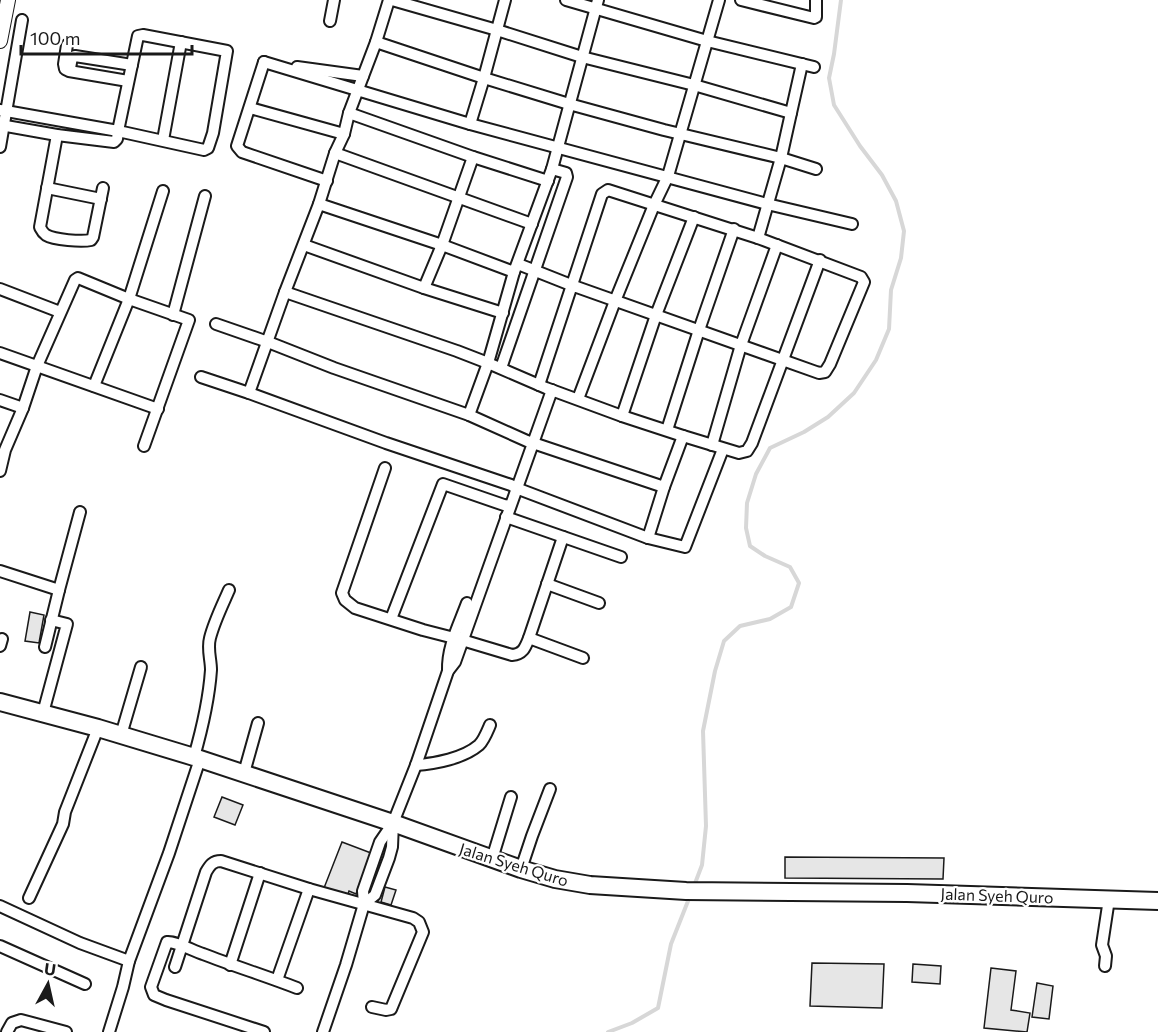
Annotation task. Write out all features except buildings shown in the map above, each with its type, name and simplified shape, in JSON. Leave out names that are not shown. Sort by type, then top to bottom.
[{"type":"main road","name":"Jalan Syeh Quro","points":[[0,702],[43,712],[197,758],[555,879],[590,885],[686,891],[907,893],[1158,901]]},
{"type":"street","points":[[330,21],[333,0]]},
{"type":"street","points":[[249,393],[391,0],[582,57],[694,85],[791,113]]},
{"type":"street","points":[[470,124],[505,0]]},
{"type":"street","points":[[566,0],[597,4],[706,41],[808,66],[791,113],[781,158],[758,238]]},
{"type":"street","points":[[578,399],[615,301],[668,176],[718,0]]},
{"type":"street","points":[[741,0],[814,18],[816,17],[816,0]]},
{"type":"street","points":[[0,40],[5,3]]},
{"type":"street","points":[[469,415],[488,363],[516,268],[549,181],[597,4]]},
{"type":"street","points":[[0,147],[4,111],[22,20]]},
{"type":"street","points":[[2,125],[116,142],[117,139],[118,131],[128,81],[132,65],[137,38],[139,35],[227,51],[213,133],[208,148],[204,150],[118,131],[4,111]]},
{"type":"street","points":[[164,140],[182,42]]},
{"type":"street","points":[[376,42],[569,104],[816,169]]},
{"type":"street","points":[[67,45],[65,69],[128,81]]},
{"type":"street","points":[[69,71],[74,56],[132,65]]},
{"type":"street","points":[[264,62],[363,76]]},
{"type":"street","points":[[264,62],[470,124],[767,204],[852,224]]},
{"type":"street","points":[[264,62],[237,146],[240,151],[327,181]]},
{"type":"street","points":[[250,108],[344,134]]},
{"type":"street","points":[[349,113],[549,181]]},
{"type":"street","points":[[47,188],[102,193],[91,240],[86,242],[52,237],[44,234],[40,227],[47,188],[57,135]]},
{"type":"street","points":[[335,153],[532,224]]},
{"type":"street","points":[[424,288],[473,157]]},
{"type":"street","points":[[501,368],[567,177],[566,173],[552,169]]},
{"type":"street","points":[[319,204],[442,245],[516,268],[534,271],[571,285],[615,301],[819,373],[825,372],[830,364],[864,284],[861,277],[734,229],[612,190],[602,194],[571,285],[530,441],[458,639],[455,662],[448,671],[416,765],[393,823],[380,842],[363,891],[364,904],[346,965],[323,1032]]},
{"type":"street","points":[[94,386],[129,299],[163,191]]},
{"type":"street","points":[[173,315],[206,196]]},
{"type":"street","points":[[622,416],[656,315],[694,217]]},
{"type":"street","points":[[667,430],[734,229]]},
{"type":"street","points":[[304,244],[424,288],[503,313]]},
{"type":"street","points":[[712,445],[741,345],[777,245]]},
{"type":"street","points":[[285,292],[488,363],[622,416],[739,453],[747,451],[752,443],[820,260]]},
{"type":"street","points":[[0,471],[3,449],[23,408],[37,366],[60,312],[78,278],[189,320],[144,446]]},
{"type":"street","points":[[0,289],[60,312]]},
{"type":"street","points":[[216,324],[469,415],[530,441],[664,487]]},
{"type":"street","points":[[0,353],[158,409]]},
{"type":"street","points":[[201,377],[513,487],[648,538],[685,547],[723,448]]},
{"type":"street","points":[[0,400],[23,408]]},
{"type":"street","points":[[648,538],[683,436]]},
{"type":"street","points":[[385,468],[342,593],[345,600],[356,608],[423,630],[518,655],[524,651],[529,638],[563,537]]},
{"type":"street","points":[[391,619],[443,484],[507,506]]},
{"type":"street","points":[[458,639],[506,517],[507,506]]},
{"type":"street","points":[[45,647],[80,512]]},
{"type":"street","points":[[506,517],[621,557]]},
{"type":"street","points":[[0,571],[59,590]]},
{"type":"street","points":[[547,584],[599,603]]},
{"type":"street","points":[[108,1032],[129,962],[169,853],[197,758],[211,667],[209,639],[229,590]]},
{"type":"street","points":[[43,712],[67,624],[51,620]]},
{"type":"street","points":[[529,638],[583,658]]},
{"type":"street","points":[[121,735],[141,667]]},
{"type":"street","points":[[244,773],[258,723]]},
{"type":"street","points":[[416,765],[445,761],[472,750],[483,741],[490,725]]},
{"type":"street","points":[[29,898],[63,824],[65,812],[98,728]]},
{"type":"street","points":[[521,869],[550,789]]},
{"type":"street","points":[[492,859],[511,797]]},
{"type":"street","points":[[175,967],[209,865],[215,861],[221,861],[413,918],[419,922],[423,932],[391,1009],[372,1007]]},
{"type":"street","points":[[230,965],[260,873]]},
{"type":"street","points":[[277,980],[309,889]]},
{"type":"street","points":[[1105,966],[1106,956],[1102,945],[1109,899]]},
{"type":"street","points":[[0,906],[80,943],[129,962]]},
{"type":"street","points":[[264,1032],[154,995],[152,987],[167,942],[297,988]]},
{"type":"street","points":[[0,946],[85,984]]},
{"type":"street","points":[[8,1032],[12,1023],[21,1020],[66,1032]]},
{"type":"waterway","points":[[694,886],[702,865],[706,826],[703,731],[715,671],[724,641],[740,626],[770,619],[791,607],[799,583],[790,567],[765,556],[750,546],[746,528],[747,503],[756,474],[770,448],[804,432],[828,417],[854,393],[876,360],[889,329],[891,290],[901,258],[904,231],[896,201],[882,175],[834,105],[829,78],[841,0]]},
{"type":"waterway","points":[[608,1032],[632,1023],[658,1008],[671,944],[690,896]]}]
